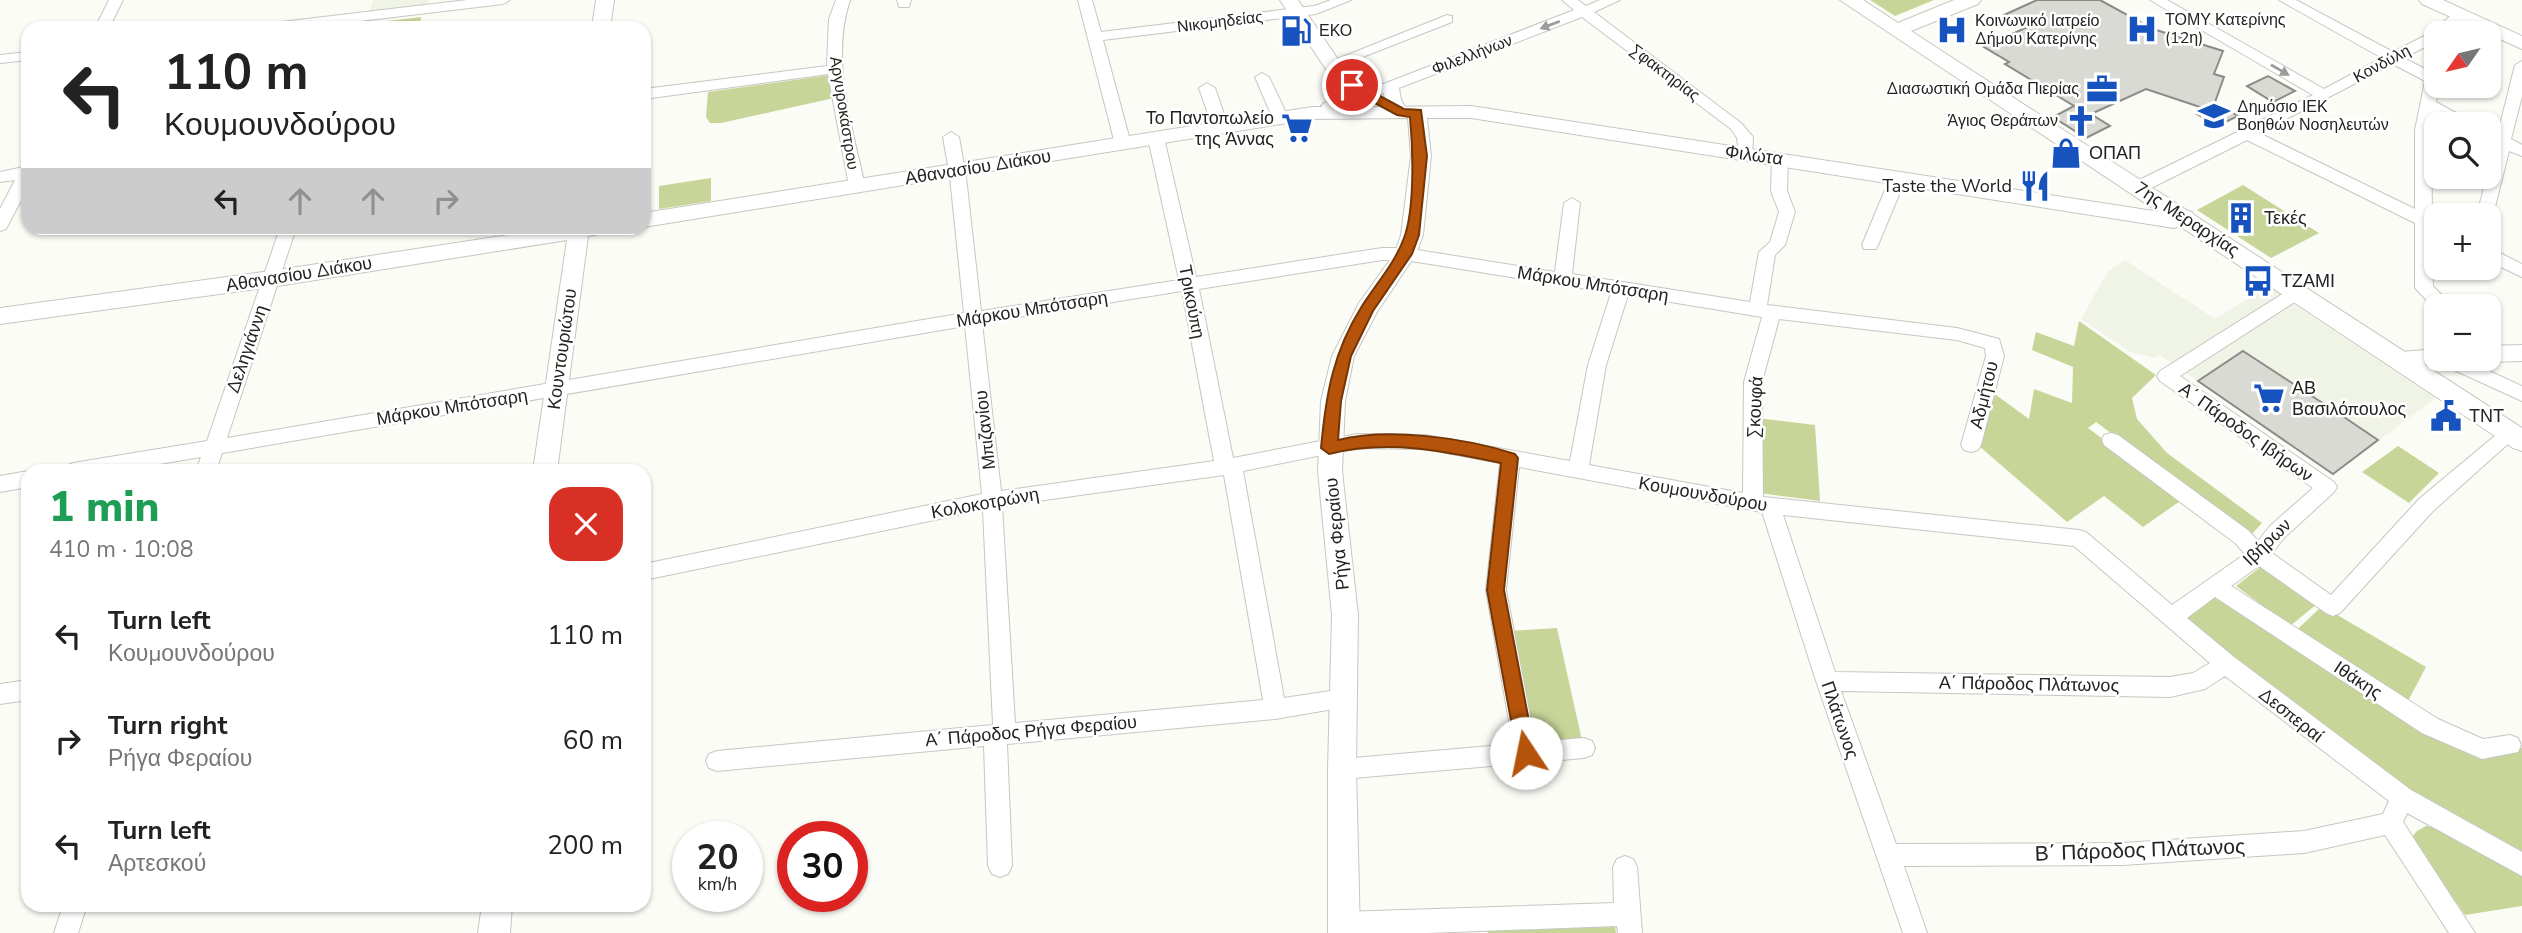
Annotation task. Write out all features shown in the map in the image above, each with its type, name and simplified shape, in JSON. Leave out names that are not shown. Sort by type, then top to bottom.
[{"type":"main road","name":"7ης Μεραρχίας","points":[[1850,0],[2185,217],[2516,438]]},
{"type":"main road","points":[[1897,30],[1970,0]]},
{"type":"street","points":[[106,21],[116,0]]},
{"type":"street","points":[[354,17],[360,0]]},
{"type":"street","points":[[321,21],[503,0]]},
{"type":"street","points":[[602,21],[605,0]]},
{"type":"street","name":"Αργυροκάστρου","points":[[844,0],[833,33],[835,69],[856,186]]},
{"type":"street","points":[[1085,0],[1123,144]]},
{"type":"street","name":"Νικομηδείας","points":[[1095,37],[1293,6],[1317,10],[1344,0]]},
{"type":"street","name":"Σφακτηρίας","points":[[1569,0],[1736,126],[1745,137],[1746,154]]},
{"type":"street","name":"Φιλελλήνων","points":[[1362,102],[1391,86],[1613,0]]},
{"type":"street","points":[[2157,0],[2324,95]]},
{"type":"street","points":[[2286,0],[2424,75]]},
{"type":"street","points":[[2428,0],[2454,8],[2522,43]]},
{"type":"street","points":[[1293,6],[1335,69],[1362,102]]},
{"type":"street","points":[[1335,69],[1447,19]]},
{"type":"street","name":"Κονδύλη","points":[[2139,187],[2424,43]]},
{"type":"street","points":[[0,59],[21,57]]},
{"type":"street","points":[[2488,203],[2522,65]]},
{"type":"street","points":[[651,93],[835,69]]},
{"type":"street","points":[[1262,77],[1281,118]]},
{"type":"street","points":[[1391,86],[1393,100],[1409,113]]},
{"type":"street","points":[[1207,88],[1222,128]]},
{"type":"street","points":[[2428,98],[2423,130],[2428,203]]},
{"type":"street","name":"Φιλώτα","points":[[1362,102],[1409,113],[1471,112],[2177,221],[2185,217]]},
{"type":"street","name":"Αθανασίου Διάκου","points":[[651,219],[1222,128],[1362,102]]},
{"type":"street","points":[[2427,104],[2443,112]]},
{"type":"street","name":"Ρήγα Φεραίου","points":[[1343,928],[1345,615],[1329,448],[1333,401],[1343,356],[1367,309],[1405,254],[1412,235],[1420,156],[1409,113]]},
{"type":"street","points":[[2248,134],[2424,220]]},
{"type":"street","name":"Μπιζανίου","points":[[951,137],[957,170],[992,500],[1000,734],[1000,866]]},
{"type":"street","name":"Τρικούπη","points":[[1156,138],[1228,467],[1276,709]]},
{"type":"street","points":[[2501,140],[2522,151]]},
{"type":"street","name":"Σκουφά","points":[[1761,505],[1753,382],[1765,311],[1767,252],[1777,246],[1787,212],[1779,191],[1780,159]]},
{"type":"street","points":[[0,177],[21,174]]},
{"type":"street","points":[[1870,245],[1898,178]]},
{"type":"street","points":[[0,225],[21,186]]},
{"type":"street","points":[[1563,279],[1572,203]]},
{"type":"street","points":[[2141,215],[2164,204]]},
{"type":"street","name":"Δεληγιάννη","points":[[208,464],[286,235]]},
{"type":"street","name":"Αθανασίου Διάκου","points":[[0,316],[271,279],[542,235]]},
{"type":"street","name":"Κουντουριώτου","points":[[546,464],[584,235]]},
{"type":"street","name":"Μάρκου Μπότσαρη","points":[[112,464],[556,391],[973,318],[1382,254],[1405,254],[1765,311],[1957,334],[1993,344]]},
{"type":"street","points":[[2501,260],[2522,271]]},
{"type":"street","points":[[1578,471],[1597,365],[1621,289]]},
{"type":"street","name":"Α΄ Πάροδος Ιβήρων","points":[[2298,292],[2166,376],[2327,487]]},
{"type":"street","name":"Αδμήτου","points":[[1971,445],[1995,356],[1993,344]]},
{"type":"street","points":[[2501,354],[2522,353]]},
{"type":"street","points":[[2397,359],[2424,358]]},
{"type":"street","points":[[2473,371],[2522,394]]},
{"type":"street","points":[[2111,440],[2242,537],[2259,555],[2333,607],[2426,505],[2516,438]]},
{"type":"street","name":"Κουμουνδούρου","points":[[1329,448],[1357,441],[1391,439],[1425,442],[1761,505],[2079,538]]},
{"type":"street","name":"Κολοκοτρώνη","points":[[651,571],[992,500],[1228,467],[1329,448]]},
{"type":"street","points":[[1510,458],[1496,590],[1526,753]]},
{"type":"street","points":[[0,484],[21,480]]},
{"type":"street","name":"Ιβήρων","points":[[2170,618],[2259,555],[2277,532],[2327,487]]},
{"type":"street","name":"Πλάτωνος","points":[[1761,505],[1827,681],[1915,933]]},
{"type":"street","name":"Δεσπεραί","points":[[2079,538],[2226,664],[2403,798],[2522,865]]},
{"type":"street","name":"Ιθάκης","points":[[2215,586],[2430,726],[2482,750],[2510,745]]},
{"type":"street","name":"Α΄ Πάροδος Πλάτωνος","points":[[1827,681],[2171,687],[2197,682],[2226,664]]},
{"type":"street","points":[[0,694],[21,691]]},
{"type":"street","name":"Α΄ Πάροδος Ρήγα Φεραίου","points":[[717,761],[1276,709],[1343,699]]},
{"type":"street","points":[[1342,769],[1584,748]]},
{"type":"street","points":[[2403,798],[2390,824],[2463,933]]},
{"type":"street","name":"Β΄ Πάροδος Πλάτωνος","points":[[1888,855],[2137,853],[2304,842],[2390,824]]},
{"type":"street","points":[[1343,928],[1628,924],[1625,867]]},
{"type":"street","points":[[66,933],[73,912]]},
{"type":"street","points":[[494,933],[496,912]]},
{"type":"shaded area","points":[[373,0],[429,0],[428,6],[369,13]]},
{"type":"shaded area","points":[[2125,260],[2215,319],[2270,285],[2437,397],[2333,474],[2160,355],[2154,358],[2130,352],[2081,319],[2108,271]]},
{"type":"green space","points":[[1870,0],[1934,0],[1895,16]]},
{"type":"green space","points":[[421,17],[420,21],[388,21]]},
{"type":"green space","points":[[830,75],[834,98],[721,123],[710,123],[706,117],[708,92]]},
{"type":"green space","points":[[711,178],[711,201],[659,209],[659,186]]},
{"type":"green space","points":[[2243,185],[2319,233],[2271,258],[2197,210]]},
{"type":"green space","points":[[2079,321],[2156,375],[2132,398],[2137,419],[2167,453],[2262,523],[2250,536],[2096,422],[2088,428],[2183,499],[2143,527],[2104,496],[2067,522],[1979,446],[1992,392],[2029,419],[2034,389],[2072,403],[2073,367],[2032,350],[2036,332],[2074,346]]},
{"type":"green space","points":[[1757,418],[1815,425],[1820,501],[1759,493]]},
{"type":"green space","points":[[2398,446],[2439,473],[2409,503],[2362,472]]},
{"type":"green space","points":[[2263,565],[2317,604],[2290,626],[2236,586]]},
{"type":"green space","points":[[2215,592],[2268,632],[2275,630],[2287,639],[2322,606],[2426,667],[2401,714],[2485,758],[2522,748],[2522,851],[2404,786],[2181,618]]},
{"type":"green space","points":[[1557,628],[1583,745],[1532,748],[1509,631]]},
{"type":"green space","points":[[2426,826],[2438,828],[2522,875],[2522,906],[2465,915],[2411,838]]},
{"type":"green space","points":[[1615,927],[1616,933],[1488,933],[1487,929]]},
{"type":"building","points":[[2037,0],[2100,0],[2153,29],[2223,51],[2214,74],[2224,77],[2214,105],[2217,104],[2238,116],[2217,126],[2197,114],[2206,109],[2146,89],[2091,114],[2110,126],[2086,138],[2053,117],[2074,106],[2005,64],[2009,62],[1984,47],[2025,28],[2004,15]]},
{"type":"building","points":[[2268,76],[2295,91],[2273,102],[2247,86]]},
{"type":"building","name":"ΑΒ Βασιλόπουλος","points":[[2243,351],[2378,440],[2333,474],[2198,381]]},
{"type":"place","name":"ΤΟΜΥ Κατερίνης (12η)","points":[[2142,29]]},
{"type":"place","name":"Κοινωνικό Ιατρείο Δήμου Κατερίνης","points":[[1952,30]]},
{"type":"place","name":"ΕΚΟ","points":[[1296,31]]},
{"type":"place","name":"Διασωστική Ομάδα Πιερίας","points":[[2102,89]]},
{"type":"place","name":"Δημόσιο ΙΕΚ Βοηθών Νοσηλευτών","points":[[2214,116]]},
{"type":"place","name":"Άγιος Θεράπων","points":[[2081,121]]},
{"type":"place","name":"Το Παντοπωλείο της Άννας","points":[[1297,128]]},
{"type":"place","name":"ΟΠΑΠ","points":[[2066,153]]},
{"type":"place","name":"Taste the World","points":[[2035,186]]},
{"type":"place","name":"Τεκές","points":[[2241,218]]},
{"type":"place","name":"ΤΖΑΜΙ","points":[[2258,281]]},
{"type":"place","name":"ΑΒ Βασιλόπουλος","points":[[2269,398]]},
{"type":"place","name":"ΤΝΤ","points":[[2446,416]]},
{"type":"route","points":[[1352,85],[1401,113],[1416,113],[1420,156],[1412,235],[1405,254],[1367,309],[1343,356],[1333,401],[1329,448],[1357,441],[1391,439],[1425,442],[1510,458],[1496,590],[1526,753]]}]
